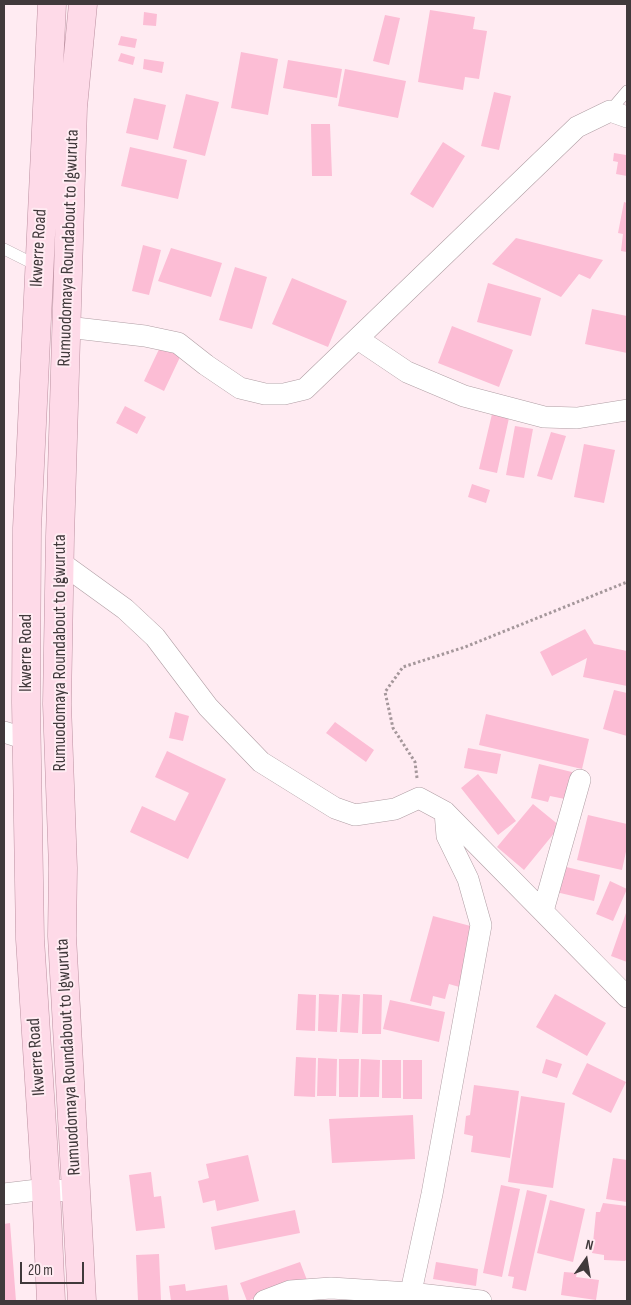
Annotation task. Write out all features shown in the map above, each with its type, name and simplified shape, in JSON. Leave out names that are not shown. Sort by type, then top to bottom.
[{"type":"main road","name":"Ikwerre Road","points":[[50,1301],[46,1189],[15,736],[52,4]]},
{"type":"main road","name":"Rumuodomaya Roundabout to Igwuruta","points":[[82,1301],[62,936],[63,868],[58,704],[60,562],[73,107],[83,4]]},
{"type":"street","points":[[67,327],[145,336],[178,343],[240,388],[274,394],[284,394],[305,388],[577,127],[619,114]]},
{"type":"street","points":[[358,339],[407,372],[464,396],[544,417],[577,418],[627,410]]},
{"type":"street","points":[[60,562],[126,609],[155,637],[208,707],[261,762],[335,808],[355,815],[394,809],[420,798],[444,812],[626,993]]},
{"type":"street","points":[[543,911],[580,780]]},
{"type":"street","points":[[410,1297],[432,1194],[481,925],[468,879],[447,836],[444,812]]},
{"type":"street","points":[[4,1194],[46,1189],[76,1192]]},
{"type":"street","points":[[264,1301],[290,1291],[331,1288],[410,1297],[481,1301]]},
{"type":"lane","points":[[619,114],[627,91]]},
{"type":"lane","points":[[4,249],[38,266]]},
{"type":"path","points":[[420,798],[414,762],[393,728],[385,692],[403,667],[465,647],[627,582]]},
{"type":"building","points":[[430,10],[475,17],[473,29],[487,31],[479,79],[465,77],[463,90],[418,82]]},
{"type":"building","points":[[144,12],[157,14],[156,26],[143,25]]},
{"type":"building","points":[[385,15],[400,18],[389,65],[373,61]]},
{"type":"building","points":[[121,36],[137,39],[135,48],[118,45]]},
{"type":"building","points":[[241,52],[278,59],[268,115],[231,108]]},
{"type":"building","points":[[121,53],[135,57],[133,65],[118,61]]},
{"type":"building","points":[[144,59],[164,62],[162,73],[143,69]]},
{"type":"building","points":[[288,60],[342,69],[337,98],[283,88]]},
{"type":"building","points":[[345,69],[406,81],[398,118],[338,106]]},
{"type":"building","points":[[494,92],[511,96],[499,150],[481,146]]},
{"type":"building","points":[[186,94],[219,102],[205,156],[173,148]]},
{"type":"building","points":[[134,98],[166,105],[158,140],[126,133]]},
{"type":"building","points":[[311,124],[330,124],[332,176],[312,176]]},
{"type":"building","points":[[443,142],[465,156],[433,208],[410,194]]},
{"type":"building","points":[[130,147],[187,160],[178,199],[121,186]]},
{"type":"building","points":[[626,152],[627,176],[616,174],[618,162],[613,161],[614,153],[626,155]]},
{"type":"building","points":[[624,202],[627,203],[627,252],[621,251],[623,234],[618,233]]},
{"type":"building","points":[[516,238],[603,260],[590,279],[579,274],[561,297],[492,264]]},
{"type":"building","points":[[143,245],[161,250],[149,295],[132,291]]},
{"type":"building","points":[[171,248],[222,263],[211,297],[158,281]]},
{"type":"building","points":[[235,267],[267,277],[252,329],[219,320]]},
{"type":"building","points":[[292,278],[347,301],[328,347],[272,324]]},
{"type":"building","points":[[488,283],[541,298],[531,336],[477,322]]},
{"type":"building","points":[[592,309],[627,316],[627,353],[585,344]]},
{"type":"building","points":[[452,326],[513,350],[499,387],[438,363]]},
{"type":"building","points":[[161,345],[181,355],[164,391],[144,381]]},
{"type":"building","points":[[125,406],[146,417],[137,434],[116,423]]},
{"type":"building","points":[[492,414],[509,418],[497,473],[479,469]]},
{"type":"building","points":[[515,426],[533,429],[524,478],[506,475]]},
{"type":"building","points":[[551,432],[566,436],[552,480],[537,476]]},
{"type":"building","points":[[584,444],[615,450],[604,503],[574,497]]},
{"type":"building","points":[[472,484],[490,490],[486,503],[468,497]]},
{"type":"building","points":[[585,629],[594,644],[627,651],[627,686],[583,677],[587,658],[552,676],[540,652]]},
{"type":"building","points":[[614,690],[627,693],[627,736],[603,729]]},
{"type":"building","points":[[175,712],[189,716],[183,741],[169,738]]},
{"type":"building","points":[[486,714],[589,739],[582,769],[479,745]]},
{"type":"building","points":[[335,722],[374,750],[366,762],[326,733]]},
{"type":"building","points":[[468,748],[501,754],[497,774],[464,768]]},
{"type":"building","points":[[167,751],[226,779],[188,859],[130,832],[142,806],[175,821],[189,793],[155,777]]},
{"type":"building","points":[[539,764],[576,773],[570,800],[550,796],[548,802],[531,798]]},
{"type":"building","points":[[478,774],[516,821],[498,835],[461,788]]},
{"type":"building","points":[[533,804],[560,826],[524,870],[497,847]]},
{"type":"building","points":[[588,815],[627,824],[627,847],[622,870],[577,860]]},
{"type":"building","points":[[562,866],[600,875],[594,901],[556,892]]},
{"type":"building","points":[[610,881],[627,889],[613,921],[596,914]]},
{"type":"building","points":[[627,910],[627,962],[611,956]]},
{"type":"building","points":[[433,916],[478,928],[463,988],[449,984],[445,999],[433,996],[431,1006],[410,1001]]},
{"type":"building","points":[[298,994],[316,995],[315,1031],[296,1030]]},
{"type":"building","points":[[319,994],[339,995],[337,1032],[318,1031]]},
{"type":"building","points":[[342,994],[360,995],[358,1033],[340,1032]]},
{"type":"building","points":[[363,994],[382,995],[381,1034],[362,1034]]},
{"type":"building","points":[[555,994],[606,1023],[587,1056],[536,1027]]},
{"type":"building","points":[[390,1000],[445,1012],[439,1042],[383,1029]]},
{"type":"building","points":[[296,1057],[316,1058],[315,1097],[294,1096]]},
{"type":"building","points":[[318,1058],[337,1059],[336,1096],[317,1096]]},
{"type":"building","points":[[339,1059],[359,1059],[358,1097],[339,1097]]},
{"type":"building","points":[[361,1059],[380,1060],[379,1097],[360,1097]]},
{"type":"building","points":[[546,1059],[562,1064],[557,1078],[542,1073]]},
{"type":"building","points":[[382,1060],[401,1060],[401,1098],[382,1098]]},
{"type":"building","points":[[403,1060],[422,1060],[422,1099],[403,1099]]},
{"type":"building","points":[[587,1063],[626,1082],[611,1113],[572,1094]]},
{"type":"building","points":[[474,1085],[519,1091],[510,1158],[471,1152],[473,1136],[464,1134],[466,1116],[470,1115]]},
{"type":"building","points":[[521,1096],[565,1103],[553,1188],[508,1182]]},
{"type":"building","points":[[413,1115],[415,1159],[332,1163],[329,1119]]},
{"type":"building","points":[[248,1155],[259,1201],[217,1211],[215,1200],[203,1203],[198,1181],[209,1178],[206,1164]]},
{"type":"building","points":[[613,1158],[627,1160],[627,1202],[606,1199]]},
{"type":"building","points":[[151,1172],[154,1197],[161,1196],[165,1228],[136,1231],[129,1175]]},
{"type":"building","points":[[501,1185],[520,1189],[502,1277],[483,1273]]},
{"type":"building","points":[[527,1190],[547,1195],[526,1291],[512,1288],[514,1277],[508,1276]]},
{"type":"building","points":[[550,1200],[585,1209],[573,1262],[537,1253]]},
{"type":"building","points":[[603,1203],[627,1206],[627,1259],[625,1261],[604,1260],[604,1255],[592,1253],[596,1212],[600,1212]]},
{"type":"building","points":[[295,1210],[300,1233],[215,1250],[211,1227]]},
{"type":"building","points":[[10,1223],[16,1301],[4,1301],[4,1224]]},
{"type":"building","points":[[159,1254],[161,1301],[138,1301],[136,1255]]},
{"type":"building","points":[[300,1262],[307,1280],[247,1301],[240,1283]]},
{"type":"building","points":[[436,1262],[478,1269],[476,1286],[433,1279]]},
{"type":"building","points":[[564,1272],[577,1273],[576,1277],[599,1280],[596,1300],[561,1295]]},
{"type":"building","points":[[185,1284],[186,1291],[227,1285],[229,1301],[171,1301],[169,1286]]}]
